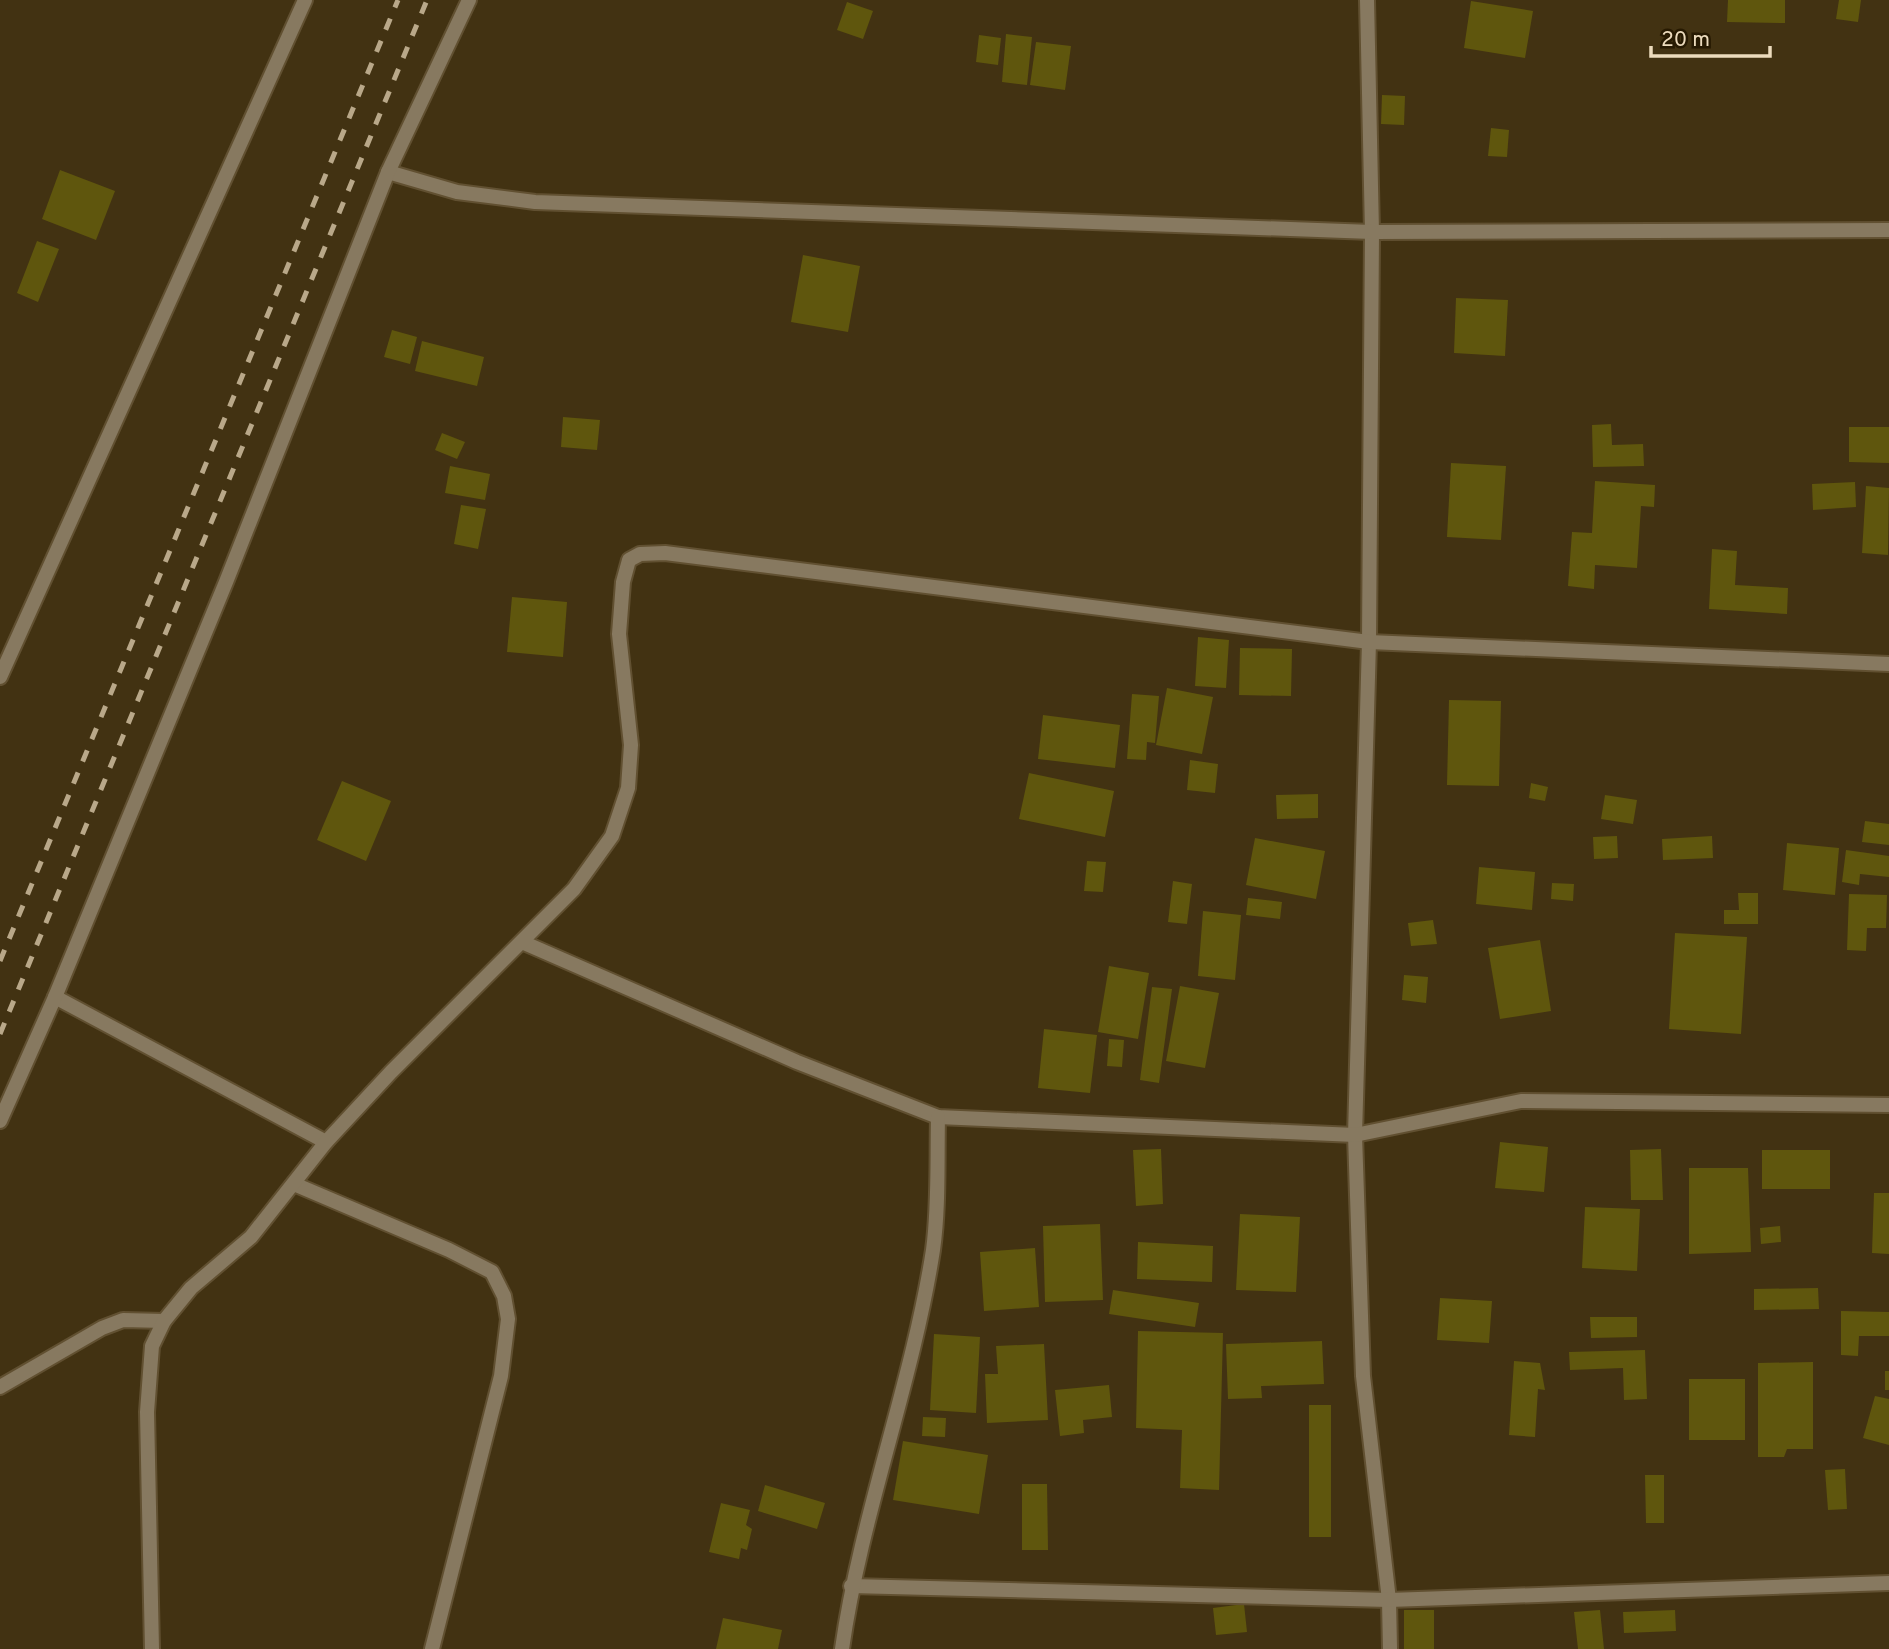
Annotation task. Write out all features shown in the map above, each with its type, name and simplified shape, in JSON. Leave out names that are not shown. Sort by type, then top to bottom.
[{"type":"street","points":[[0,677],[305,0]]},
{"type":"street","points":[[0,1121],[55,998],[226,582],[388,172],[469,0]]},
{"type":"street","points":[[1367,0],[1371,232],[1369,642],[1355,1135],[1363,1376],[1389,1600],[1390,1649]]},
{"type":"street","points":[[388,172],[457,192],[534,202],[1371,232],[1889,230]]},
{"type":"street","points":[[152,1649],[147,1412],[152,1346],[164,1321],[191,1288],[251,1237],[326,1142],[391,1072],[574,889],[612,836],[628,788],[631,745],[619,634],[623,582],[629,560],[640,554],[665,553],[1369,642],[1889,664]]},
{"type":"street","points":[[523,942],[797,1062],[938,1117],[1355,1135],[1521,1101],[1889,1105]]},
{"type":"street","points":[[55,998],[326,1142]]},
{"type":"street","points":[[842,1649],[851,1586],[914,1342],[933,1248],[938,1117]]},
{"type":"street","points":[[294,1184],[406,1230],[492,1272],[504,1296],[508,1320],[501,1376],[432,1649]]},
{"type":"street","points":[[0,1387],[102,1328],[123,1320],[164,1321]]},
{"type":"street","points":[[851,1586],[1389,1600],[1889,1583]]},
{"type":"building","points":[[1728,0],[1785,0],[1785,23],[1727,22]]},
{"type":"building","points":[[1839,0],[1861,0],[1858,22],[1836,19]]},
{"type":"building","points":[[1471,1],[1533,11],[1525,58],[1464,48]]},
{"type":"building","points":[[847,2],[873,11],[863,39],[837,30]]},
{"type":"building","points":[[1006,34],[1032,37],[1027,85],[1002,82]]},
{"type":"building","points":[[979,35],[1001,38],[998,65],[976,62]]},
{"type":"building","points":[[1036,42],[1071,46],[1065,90],[1030,85]]},
{"type":"building","points":[[1382,95],[1405,96],[1404,125],[1381,124]]},
{"type":"building","points":[[1491,128],[1509,130],[1507,157],[1488,156]]},
{"type":"building","points":[[60,170],[115,191],[96,240],[42,219]]},
{"type":"building","points":[[37,241],[59,249],[38,302],[17,293]]},
{"type":"building","points":[[803,255],[860,266],[848,332],[791,322]]},
{"type":"building","points":[[1456,298],[1508,300],[1505,356],[1454,353]]},
{"type":"building","points":[[392,330],[417,337],[410,364],[384,357]]},
{"type":"building","points":[[422,341],[484,357],[477,386],[415,371]]},
{"type":"building","points":[[563,417],[600,420],[597,450],[561,447]]},
{"type":"building","points":[[1611,424],[1612,445],[1643,444],[1644,466],[1593,467],[1592,425]]},
{"type":"building","points":[[1849,427],[1889,427],[1889,463],[1849,462]]},
{"type":"building","points":[[442,433],[465,442],[457,459],[435,450]]},
{"type":"building","points":[[1451,463],[1506,466],[1501,540],[1447,537]]},
{"type":"building","points":[[450,466],[490,474],[485,500],[445,493]]},
{"type":"building","points":[[1595,481],[1655,485],[1654,507],[1641,506],[1637,568],[1595,565],[1594,589],[1568,586],[1572,532],[1592,533]]},
{"type":"building","points":[[1855,482],[1856,507],[1813,510],[1812,484]]},
{"type":"building","points":[[1866,486],[1889,488],[1888,555],[1862,553]]},
{"type":"building","points":[[461,505],[486,509],[478,549],[454,544]]},
{"type":"building","points":[[1712,549],[1737,551],[1735,585],[1788,588],[1787,614],[1709,609]]},
{"type":"building","points":[[512,597],[567,602],[563,657],[507,652]]},
{"type":"building","points":[[1198,637],[1229,640],[1226,688],[1195,686]]},
{"type":"building","points":[[1240,648],[1292,649],[1291,696],[1239,695]]},
{"type":"building","points":[[1167,688],[1213,697],[1202,754],[1156,745]]},
{"type":"building","points":[[1132,694],[1159,696],[1155,743],[1147,742],[1146,760],[1127,759]]},
{"type":"building","points":[[1449,700],[1501,701],[1499,786],[1447,785]]},
{"type":"building","points":[[1043,715],[1120,725],[1115,768],[1038,759]]},
{"type":"building","points":[[1190,760],[1218,764],[1215,793],[1187,790]]},
{"type":"building","points":[[1029,773],[1114,791],[1105,837],[1019,819]]},
{"type":"building","points":[[342,781],[391,801],[366,861],[317,840]]},
{"type":"building","points":[[1531,783],[1548,787],[1545,801],[1529,798]]},
{"type":"building","points":[[1318,794],[1318,818],[1277,819],[1276,795]]},
{"type":"building","points":[[1605,795],[1637,800],[1633,824],[1601,819]]},
{"type":"building","points":[[1865,821],[1889,824],[1889,845],[1862,842]]},
{"type":"building","points":[[1617,836],[1618,858],[1594,859],[1593,837]]},
{"type":"building","points":[[1712,836],[1713,858],[1663,860],[1662,839]]},
{"type":"building","points":[[1255,838],[1325,851],[1316,899],[1246,885]]},
{"type":"building","points":[[1787,843],[1839,848],[1835,895],[1783,890]]},
{"type":"building","points":[[1846,850],[1889,856],[1889,877],[1860,874],[1859,885],[1842,882]]},
{"type":"building","points":[[1087,861],[1106,862],[1103,892],[1084,891]]},
{"type":"building","points":[[1479,867],[1535,872],[1532,910],[1476,904]]},
{"type":"building","points":[[1173,881],[1192,884],[1187,924],[1168,922]]},
{"type":"building","points":[[1552,883],[1574,884],[1573,901],[1551,899]]},
{"type":"building","points":[[1738,893],[1758,893],[1758,924],[1724,924],[1724,910],[1739,910]]},
{"type":"building","points":[[1849,894],[1887,895],[1886,928],[1867,928],[1866,951],[1847,950]]},
{"type":"building","points":[[1248,898],[1282,902],[1280,919],[1246,915]]},
{"type":"building","points":[[1203,911],[1241,915],[1235,980],[1198,976]]},
{"type":"building","points":[[1433,920],[1437,944],[1411,946],[1408,923]]},
{"type":"building","points":[[1675,933],[1747,937],[1741,1034],[1669,1029]]},
{"type":"building","points":[[1540,940],[1551,1011],[1500,1019],[1488,948]]},
{"type":"building","points":[[1109,966],[1149,973],[1138,1039],[1098,1032]]},
{"type":"building","points":[[1404,975],[1428,977],[1426,1003],[1402,1000]]},
{"type":"building","points":[[1180,986],[1219,993],[1205,1068],[1166,1061]]},
{"type":"building","points":[[1152,987],[1172,989],[1159,1083],[1140,1080]]},
{"type":"building","points":[[1044,1029],[1097,1035],[1090,1093],[1038,1088]]},
{"type":"building","points":[[1109,1039],[1124,1040],[1122,1067],[1107,1066]]},
{"type":"building","points":[[1500,1142],[1548,1147],[1544,1192],[1495,1188]]},
{"type":"building","points":[[1161,1149],[1163,1204],[1136,1206],[1133,1150]]},
{"type":"building","points":[[1661,1149],[1663,1200],[1631,1200],[1630,1150]]},
{"type":"building","points":[[1762,1150],[1830,1150],[1830,1189],[1762,1189]]},
{"type":"building","points":[[1689,1168],[1748,1168],[1751,1252],[1689,1254]]},
{"type":"building","points":[[1874,1193],[1889,1193],[1889,1254],[1872,1253]]},
{"type":"building","points":[[1585,1207],[1640,1209],[1637,1271],[1582,1268]]},
{"type":"building","points":[[1240,1214],[1300,1217],[1296,1292],[1236,1290]]},
{"type":"building","points":[[1100,1224],[1103,1300],[1045,1302],[1043,1226]]},
{"type":"building","points":[[1780,1226],[1781,1242],[1761,1244],[1760,1228]]},
{"type":"building","points":[[1138,1242],[1213,1246],[1212,1282],[1137,1279]]},
{"type":"building","points":[[1035,1248],[1039,1307],[984,1311],[980,1252]]},
{"type":"building","points":[[1818,1288],[1819,1309],[1754,1310],[1754,1289]]},
{"type":"building","points":[[1113,1290],[1199,1303],[1195,1327],[1109,1314]]},
{"type":"building","points":[[1440,1298],[1492,1301],[1489,1343],[1437,1340]]},
{"type":"building","points":[[1841,1311],[1889,1312],[1889,1336],[1859,1336],[1858,1356],[1841,1355]]},
{"type":"building","points":[[1590,1317],[1637,1317],[1637,1337],[1591,1338]]},
{"type":"building","points":[[1138,1331],[1223,1333],[1219,1490],[1180,1488],[1182,1430],[1136,1428]]},
{"type":"building","points":[[934,1334],[980,1337],[976,1413],[930,1410]]},
{"type":"building","points":[[1322,1341],[1324,1384],[1261,1386],[1262,1398],[1228,1399],[1226,1344]]},
{"type":"building","points":[[1044,1344],[1048,1420],[987,1423],[985,1374],[998,1374],[996,1346]]},
{"type":"building","points":[[1645,1350],[1647,1399],[1624,1400],[1623,1368],[1570,1370],[1569,1352]]},
{"type":"building","points":[[1514,1361],[1540,1363],[1545,1390],[1538,1389],[1535,1437],[1509,1435]]},
{"type":"building","points":[[1813,1362],[1813,1449],[1787,1449],[1784,1457],[1758,1457],[1758,1363]]},
{"type":"building","points":[[1885,1371],[1889,1371],[1889,1390],[1885,1390]]},
{"type":"building","points":[[1689,1379],[1745,1379],[1745,1440],[1689,1440]]},
{"type":"building","points":[[1109,1385],[1112,1417],[1083,1420],[1084,1433],[1060,1436],[1055,1390]]},
{"type":"building","points":[[1875,1396],[1889,1399],[1889,1445],[1863,1438]]},
{"type":"building","points":[[1309,1405],[1331,1405],[1331,1537],[1309,1537]]},
{"type":"building","points":[[923,1417],[946,1418],[945,1437],[922,1436]]},
{"type":"building","points":[[903,1441],[988,1455],[979,1514],[893,1500]]},
{"type":"building","points":[[1845,1469],[1847,1509],[1828,1510],[1825,1470]]},
{"type":"building","points":[[1645,1475],[1664,1475],[1664,1523],[1646,1523]]},
{"type":"building","points":[[1022,1484],[1047,1484],[1048,1550],[1022,1550]]},
{"type":"building","points":[[765,1485],[825,1503],[817,1529],[758,1511]]},
{"type":"building","points":[[721,1503],[750,1510],[746,1525],[752,1529],[747,1550],[741,1548],[739,1559],[709,1552]]},
{"type":"building","points":[[1244,1604],[1247,1632],[1216,1635],[1213,1608]]},
{"type":"building","points":[[1404,1610],[1434,1610],[1434,1649],[1404,1649]]},
{"type":"building","points":[[1600,1610],[1604,1649],[1578,1649],[1574,1612]]},
{"type":"building","points":[[1675,1610],[1676,1631],[1624,1633],[1623,1612]]},
{"type":"building","points":[[723,1618],[782,1630],[778,1649],[716,1649]]},
{"type":"railway","points":[[0,961],[398,0]]},
{"type":"railway","points":[[0,1034],[427,0]]}]
